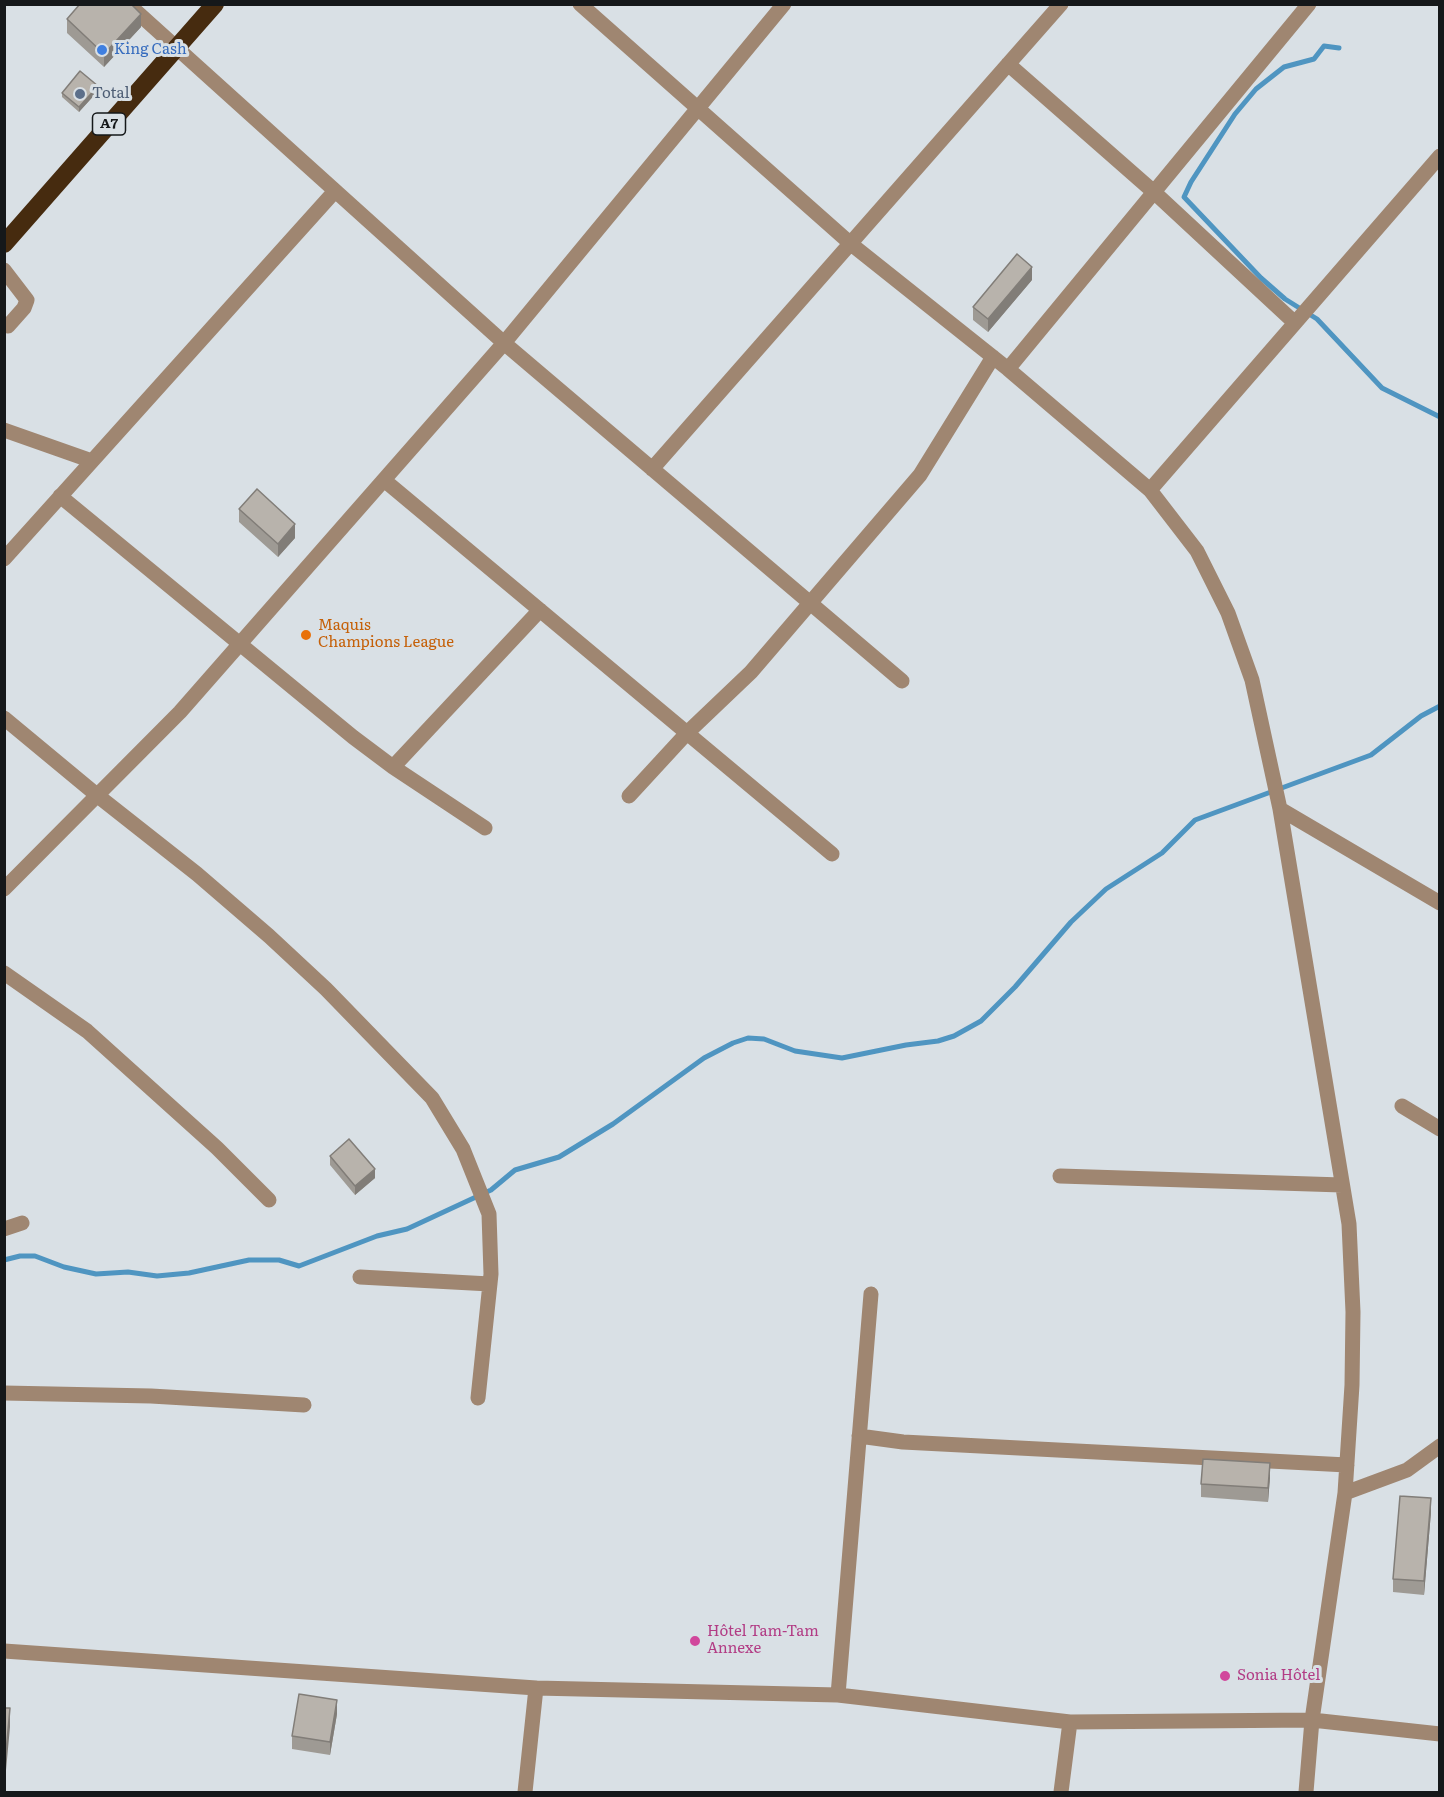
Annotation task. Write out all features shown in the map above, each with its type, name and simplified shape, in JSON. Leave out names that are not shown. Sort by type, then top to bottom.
[{"type":"highway","name":"A7","points":[[4,244],[215,4]]},
{"type":"street","points":[[128,4],[504,343],[902,681]]},
{"type":"street","points":[[580,4],[851,244],[1008,369],[1150,490],[1197,551],[1228,613],[1252,680],[1279,807],[1349,1224],[1353,1312],[1345,1493],[1312,1720],[1306,1792]]},
{"type":"street","points":[[4,889],[180,712],[504,343],[784,4]]},
{"type":"street","points":[[652,469],[1061,4]]},
{"type":"street","points":[[1008,369],[1309,4]]},
{"type":"street","points":[[1008,64],[1155,193],[1295,323]]},
{"type":"street","points":[[1150,490],[1440,156]]},
{"type":"street","points":[[4,559],[335,192]]},
{"type":"street","points":[[4,270],[27,300],[8,326],[4,325]]},
{"type":"street","points":[[629,796],[687,733],[751,672],[920,475],[993,357]]},
{"type":"street","points":[[4,430],[92,461]]},
{"type":"street","points":[[384,480],[832,854]]},
{"type":"street","points":[[60,496],[238,644],[393,767],[485,828]]},
{"type":"street","points":[[393,767],[540,610]]},
{"type":"street","points":[[4,718],[197,874],[269,936],[432,1098],[463,1149],[489,1215],[490,1284],[478,1398]]},
{"type":"street","points":[[1279,807],[1440,903]]},
{"type":"street","points":[[4,973],[87,1031],[217,1148],[269,1200]]},
{"type":"street","points":[[1402,1106],[1440,1129]]},
{"type":"street","points":[[1060,1176],[1342,1185]]},
{"type":"street","points":[[4,1229],[22,1223]]},
{"type":"street","points":[[360,1277],[490,1284]]},
{"type":"street","points":[[838,1695],[871,1294]]},
{"type":"street","points":[[4,1393],[151,1396],[304,1405]]},
{"type":"street","points":[[859,1436],[903,1442],[1347,1465]]},
{"type":"street","points":[[1345,1493],[1407,1470],[1440,1446]]},
{"type":"street","points":[[4,1651],[536,1688],[838,1695],[1070,1722],[1312,1720],[1440,1734]]},
{"type":"street","points":[[525,1792],[536,1688]]},
{"type":"street","points":[[1061,1792],[1070,1722]]},
{"type":"building","name":"King Cash","points":[[80,4],[131,4],[141,14],[104,54],[67,19]]},
{"type":"building","name":"Total","points":[[80,71],[98,86],[79,107],[62,93]]},
{"type":"building","points":[[1017,254],[1032,267],[988,319],[973,307]]},
{"type":"building","points":[[257,489],[295,524],[278,544],[239,509]]},
{"type":"building","points":[[349,1139],[375,1169],[355,1186],[330,1156]]},
{"type":"building","points":[[1203,1459],[1270,1463],[1268,1488],[1201,1484]]},
{"type":"building","points":[[1400,1496],[1431,1498],[1424,1581],[1393,1579]]},
{"type":"building","points":[[299,1694],[337,1700],[330,1742],[292,1736]]},
{"type":"building","points":[[4,1708],[10,1708],[4,1774]]},
{"type":"waterway","points":[[1339,48],[1324,46],[1314,59],[1284,67],[1256,89],[1235,114],[1191,182],[1184,197],[1261,278],[1285,299],[1317,319],[1382,388],[1440,417]]},
{"type":"waterway","points":[[4,1260],[20,1256],[35,1256],[64,1267],[96,1274],[128,1272],[157,1276],[189,1273],[249,1260],[279,1260],[299,1266],[377,1236],[407,1229],[491,1190],[515,1170],[559,1157],[613,1124],[704,1058],[733,1043],[748,1038],[764,1039],[795,1051],[842,1058],[938,1041],[954,1036],[981,1021],[1015,987],[1071,922],[1106,889],[1162,853],[1195,820],[1371,755],[1421,716],[1440,706]]},
{"type":"place","name":"King Cash","points":[[102,50]]},
{"type":"place","name":"Total","points":[[80,94]]},
{"type":"place","name":"Maquis Champions League","points":[[306,635]]},
{"type":"place","name":"Hôtel Tam-Tam Annexe","points":[[695,1641]]},
{"type":"place","name":"Sonia Hôtel","points":[[1225,1676]]}]
